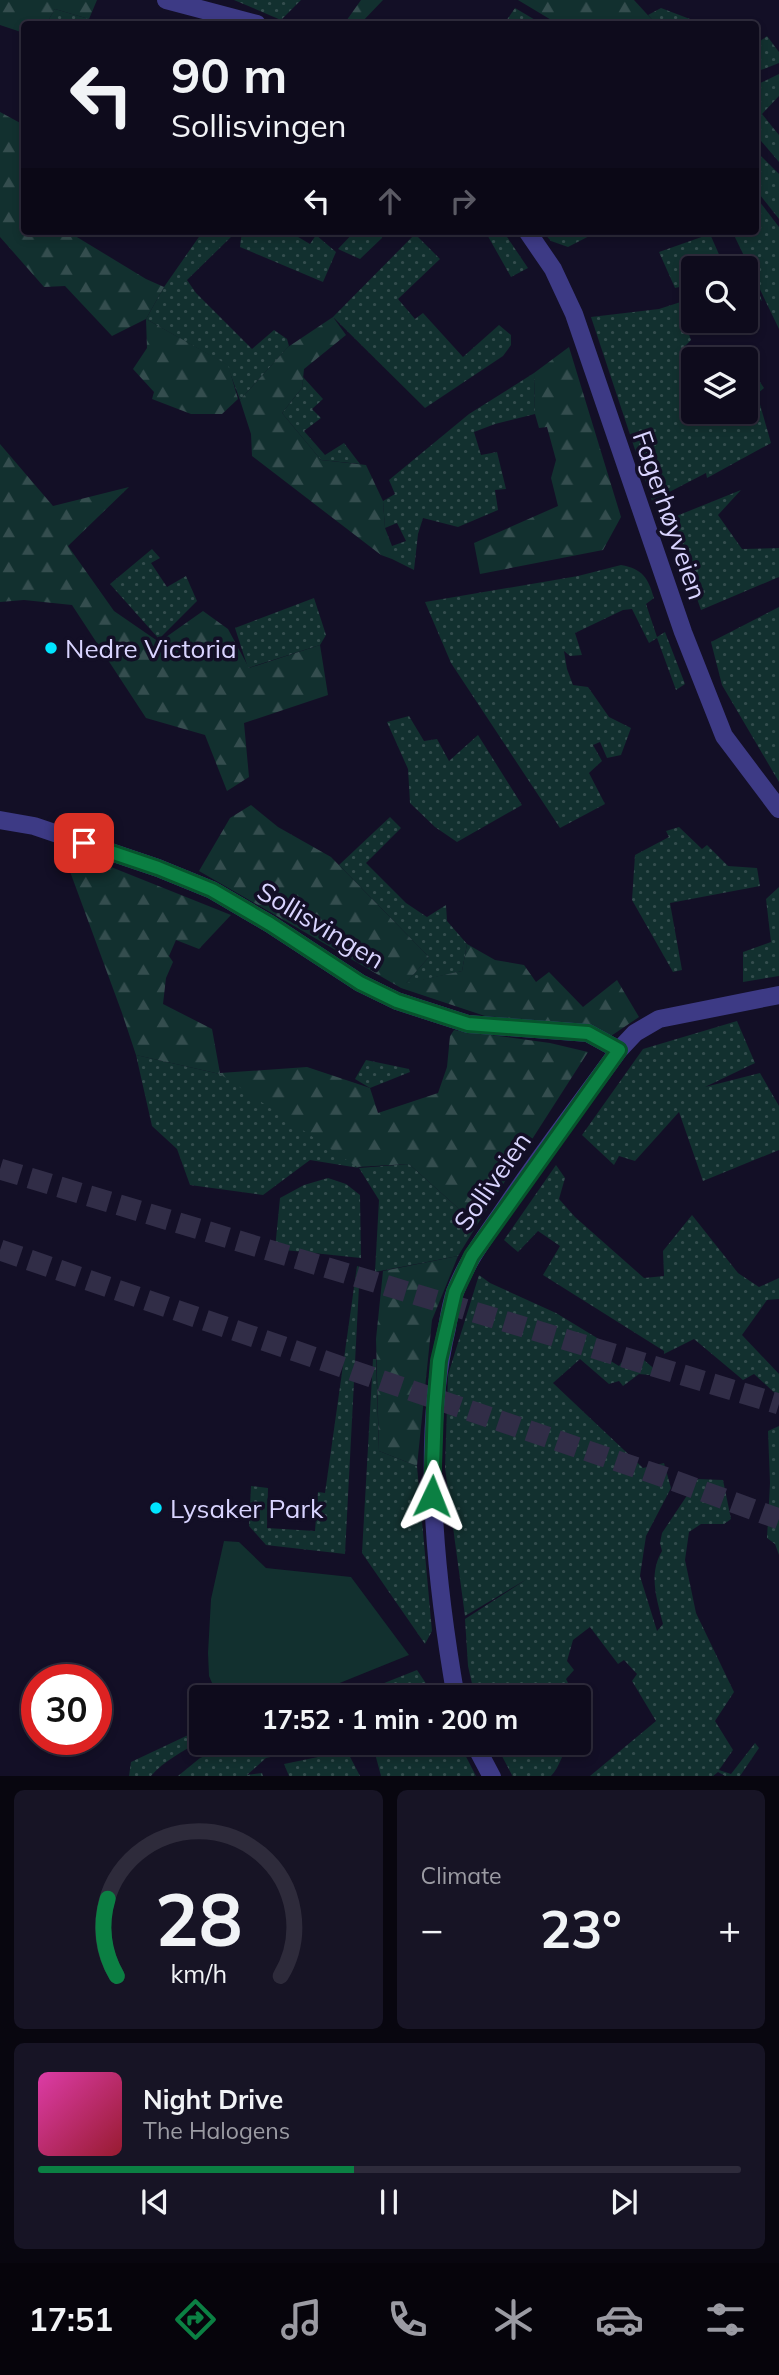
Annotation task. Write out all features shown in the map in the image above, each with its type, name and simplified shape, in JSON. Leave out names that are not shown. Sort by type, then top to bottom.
[{"type":"street","points":[[166,0],[246,21]]},
{"type":"street","name":"Fagerhøyveien","points":[[530,235],[553,269],[573,314],[683,632],[724,736],[779,809]]},
{"type":"street","name":"Sollisvingen","points":[[0,820],[34,826],[158,868],[212,890],[360,983],[397,1001],[468,1024],[588,1033],[619,1050]]},
{"type":"street","name":"Solliveien","points":[[454,1685],[447,1647],[432,1496],[439,1361],[455,1292],[472,1256],[619,1050],[635,1033],[659,1019],[779,995]]},
{"type":"street","points":[[481,1755],[492,1776]]},
{"type":"green space","points":[[0,0],[97,0],[89,19],[55,9],[48,21],[21,21],[21,32],[0,25]]},
{"type":"green space","points":[[234,0],[301,0],[281,20]]},
{"type":"green space","points":[[361,0],[383,0],[363,21],[346,21]]},
{"type":"green space","points":[[518,0],[634,0],[653,21],[553,21]]},
{"type":"green space","points":[[515,8],[537,21],[506,21]]},
{"type":"green space","points":[[661,8],[695,21],[653,21],[648,15]]},
{"type":"green space","points":[[55,9],[89,19],[88,21],[48,21]]},
{"type":"green space","points":[[767,36],[779,52],[779,63],[759,71],[759,42]]},
{"type":"green space","points":[[779,74],[779,96],[762,114],[779,135],[779,162],[759,139],[759,84]]},
{"type":"green space","points":[[0,112],[21,123],[21,235],[74,235],[164,287],[146,319],[112,336],[65,286],[44,287],[0,237]]},
{"type":"green space","points":[[759,154],[779,174],[779,219],[759,194]]},
{"type":"green space","points":[[759,201],[779,227],[779,329],[758,285],[758,256],[744,256],[734,235],[759,235]]},
{"type":"green space","points":[[200,235],[231,237],[187,280],[196,293],[252,349],[274,330],[287,339],[289,346],[240,400],[227,365],[146,319],[164,287]]},
{"type":"green space","points":[[242,235],[295,235],[310,244],[316,235],[336,252],[323,282],[240,247]]},
{"type":"green space","points":[[351,235],[382,235],[360,259],[338,249]]},
{"type":"green space","points":[[416,235],[440,259],[398,299],[415,319],[423,313],[463,357],[499,325],[511,335],[511,345],[503,356],[425,408],[333,317]]},
{"type":"green space","points":[[487,235],[506,235],[528,268],[511,277]]},
{"type":"green space","points":[[546,235],[591,235],[568,247],[551,241]]},
{"type":"green space","points":[[710,235],[720,256],[681,256],[681,287],[675,288],[659,252]]},
{"type":"green space","points":[[681,302],[681,333],[688,333],[691,340],[685,347],[681,347],[681,424],[758,424],[758,398],[771,443],[707,478],[706,473],[652,501],[591,317],[659,309]]},
{"type":"green space","points":[[333,317],[346,335],[304,369],[302,388],[282,413],[321,460],[366,465],[383,501],[385,528],[392,546],[392,559],[381,555],[252,456],[251,434],[240,400],[288,347]]},
{"type":"green space","points":[[146,319],[228,365],[238,399],[222,414],[191,414],[152,399],[154,392],[133,369],[147,348]]},
{"type":"green space","points":[[569,347],[621,517],[603,550],[480,574],[474,543],[558,506],[551,478],[556,460],[547,427],[539,428],[535,414],[534,373]]},
{"type":"green space","points":[[534,373],[535,414],[474,432],[481,455],[497,452],[506,489],[495,490],[498,510],[458,527],[423,518],[418,534],[414,570],[392,559],[392,546],[406,541],[397,523],[385,528],[383,501],[395,494],[389,480],[469,414]]},
{"type":"green space","points":[[303,377],[323,399],[312,409],[321,418],[304,431],[325,455],[344,443],[360,464],[321,460],[282,413],[302,388]]},
{"type":"green space","points":[[758,379],[764,388],[758,393]]},
{"type":"green space","points":[[0,444],[53,506],[129,487],[68,546],[114,611],[159,642],[203,611],[228,629],[249,668],[320,645],[328,695],[244,723],[249,777],[227,791],[205,735],[146,718],[72,605],[24,600],[0,602]]},
{"type":"green space","points":[[741,490],[718,515],[742,549],[779,548],[779,577],[701,610],[669,519]]},
{"type":"green space","points":[[152,549],[160,558],[151,563],[167,587],[186,576],[197,601],[159,639],[110,584]]},
{"type":"green space","points":[[621,565],[635,569],[647,580],[654,598],[646,604],[657,637],[665,632],[685,684],[676,690],[657,638],[649,643],[632,609],[623,610],[575,633],[582,655],[570,656],[564,651],[573,685],[588,687],[609,717],[631,728],[621,755],[607,758],[600,742],[593,745],[602,761],[589,773],[605,804],[560,828],[451,663],[425,602],[578,576]]},
{"type":"green space","points":[[314,598],[326,635],[320,645],[248,668],[235,628]]},
{"type":"green space","points":[[779,607],[779,782],[722,685],[711,642]]},
{"type":"green space","points":[[409,716],[424,741],[437,739],[449,761],[478,735],[522,805],[457,842],[435,827],[410,803],[408,769],[387,722]]},
{"type":"green space","points":[[251,805],[278,827],[331,857],[429,957],[406,983],[462,971],[467,944],[495,960],[524,965],[536,982],[549,972],[583,1007],[617,980],[639,1017],[608,1038],[588,1025],[485,1016],[401,988],[199,871],[230,818]]},
{"type":"green space","points":[[390,817],[401,828],[366,863],[406,903],[427,917],[446,905],[447,921],[467,944],[462,971],[405,984],[429,957],[339,865]]},
{"type":"green space","points":[[679,827],[702,849],[707,845],[728,866],[757,868],[760,886],[670,903],[682,970],[673,972],[632,900],[635,855],[669,837],[666,831]]},
{"type":"green space","points":[[61,847],[231,915],[199,949],[176,940],[169,956],[173,962],[166,978],[163,1004],[212,1029],[220,1073],[307,1067],[370,1088],[378,1113],[438,1093],[447,1067],[450,1036],[454,1030],[550,1043],[588,1052],[477,1225],[409,1164],[357,1167],[220,1074],[136,1055]]},
{"type":"green space","points":[[779,887],[779,976],[743,982],[743,952],[771,942],[766,899]]},
{"type":"green space","points":[[737,1021],[755,1063],[705,1087],[760,1073],[779,1106],[779,1150],[703,1181],[679,1112],[635,1161],[619,1156],[614,1165],[582,1135],[643,1049]]},
{"type":"green space","points":[[136,1055],[220,1074],[268,1100],[359,1168],[310,1160],[263,1195],[190,1185],[177,1149],[152,1126]]},
{"type":"green space","points":[[366,1060],[409,1069],[410,1072],[370,1088],[355,1079]]},
{"type":"green space","points":[[409,1164],[477,1225],[458,1256],[375,1272],[379,1200],[359,1168]]},
{"type":"green space","points":[[556,1165],[565,1178],[559,1199],[575,1217],[644,1278],[664,1276],[663,1251],[692,1215],[738,1273],[759,1287],[779,1278],[779,1299],[767,1300],[742,1335],[779,1374],[779,1397],[754,1374],[743,1380],[694,1339],[664,1354],[664,1351],[543,1275],[560,1246],[538,1231],[518,1252],[504,1240]]},
{"type":"green space","points":[[328,1178],[346,1184],[360,1195],[361,1258],[275,1249],[280,1198],[304,1185]]},
{"type":"green space","points":[[458,1256],[432,1320],[417,1466],[379,1451],[376,1339],[383,1271]]},
{"type":"green space","points":[[357,1266],[360,1267],[345,1554],[266,1545],[249,1526],[251,1486],[268,1488],[267,1528],[315,1531],[318,1492],[325,1493]]},
{"type":"green space","points":[[479,1275],[490,1283],[556,1313],[607,1344],[604,1357],[619,1366],[626,1356],[642,1365],[644,1360],[658,1372],[650,1375],[639,1374],[623,1386],[619,1381],[609,1384],[580,1359],[553,1383],[643,1468],[664,1463],[671,1488],[646,1536],[640,1576],[657,1631],[663,1624],[655,1578],[655,1569],[662,1551],[662,1533],[698,1479],[723,1480],[731,1519],[724,1524],[701,1524],[689,1532],[685,1560],[696,1613],[734,1692],[715,1721],[733,1750],[719,1770],[731,1774],[755,1743],[759,1748],[740,1776],[725,1776],[718,1772],[713,1776],[590,1776],[656,1721],[632,1681],[637,1674],[624,1660],[618,1664],[590,1627],[573,1640],[567,1661],[574,1670],[566,1679],[569,1685],[472,1685],[468,1666],[465,1619],[527,1579],[465,1616],[445,1468],[448,1375]]},
{"type":"green space","points":[[373,1359],[376,1359],[379,1451],[417,1466],[432,1631],[425,1644],[362,1553]]},
{"type":"green space","points":[[779,1426],[779,1555],[775,1544],[767,1538],[770,1483],[768,1431]]},
{"type":"green space","points":[[224,1541],[239,1542],[266,1568],[351,1577],[409,1655],[335,1685],[213,1685],[209,1676],[208,1653],[211,1599]]},
{"type":"green space","points":[[417,1670],[427,1685],[379,1685]]},
{"type":"green space","points":[[189,1735],[189,1748],[151,1776],[129,1776],[131,1762]]},
{"type":"green space","points":[[207,1755],[280,1755],[266,1758],[247,1775],[262,1773],[263,1776],[178,1776]]},
{"type":"green space","points":[[328,1755],[349,1755],[360,1776],[289,1776],[284,1764]]},
{"type":"green space","points":[[375,1755],[465,1755],[476,1776],[381,1776]]},
{"type":"green space","points":[[501,1755],[563,1755],[551,1776],[512,1776]]},
{"type":"tunnel","points":[[0,1169],[779,1404]]},
{"type":"tunnel","points":[[0,1250],[664,1477],[779,1519]]},
{"type":"place","name":"Nedre Victoria","points":[[51,648]]},
{"type":"place","name":"Lysaker Park","points":[[156,1508]]},
{"type":"route","points":[[84,843],[212,890],[360,983],[397,1001],[468,1024],[588,1033],[619,1050],[472,1256],[455,1292],[439,1361],[432,1496]]}]
